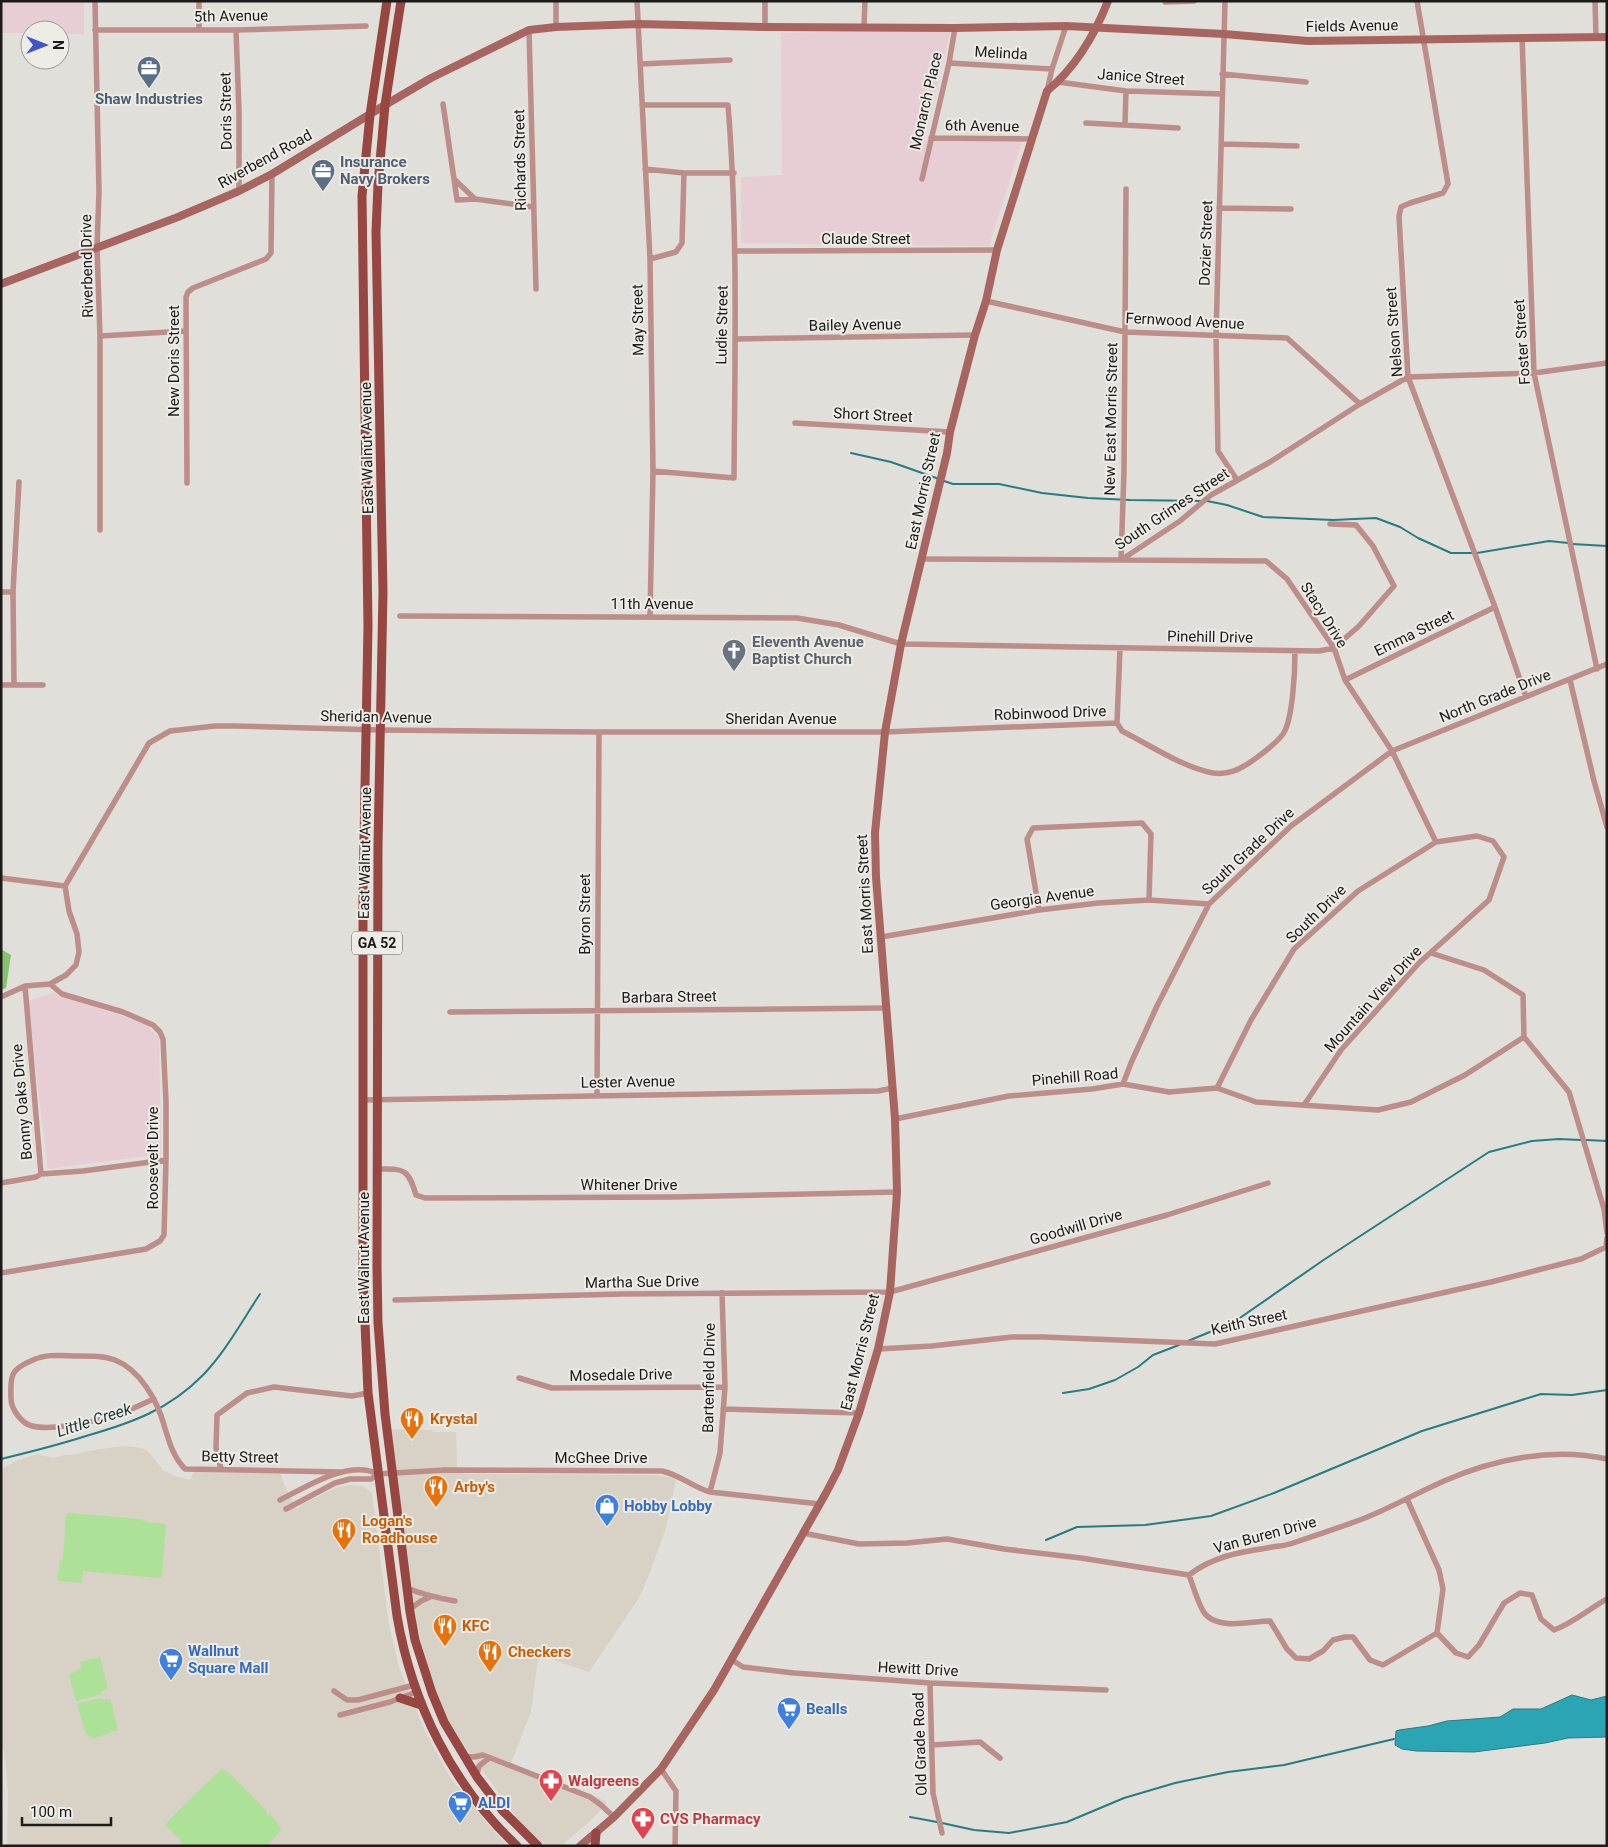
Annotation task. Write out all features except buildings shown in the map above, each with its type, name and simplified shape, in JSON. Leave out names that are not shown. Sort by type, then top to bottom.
[{"type":"main road","name":"East Walnut Avenue","points":[[386,1],[370,114],[362,196],[368,626],[363,1100],[364,1313],[368,1393],[400,1634],[415,1689],[438,1741],[462,1783],[492,1820],[517,1846]]},
{"type":"main road","name":"East Walnut Avenue","points":[[400,1],[385,105],[376,232],[383,592],[377,928],[378,1322],[382,1386],[415,1640],[432,1694],[444,1722],[462,1755],[477,1777],[503,1812],[538,1846]]},
{"type":"main road","points":[[1047,91],[1058,82],[1098,27],[1108,1]]},
{"type":"main road","points":[[529,30],[556,27],[639,24],[765,27],[1098,27]]},
{"type":"main road","name":"Fields Avenue","points":[[1098,27],[1308,41],[1607,37]]},
{"type":"main road","name":"Riverbend Road","points":[[1,284],[97,246],[178,217],[240,191],[272,174],[431,78],[529,30]]},
{"type":"main road","name":"East Morris Street","points":[[580,1846],[614,1817],[661,1769],[732,1660],[820,1504],[841,1461],[860,1413],[878,1349],[890,1292],[897,1192],[895,1119],[875,833],[885,732],[901,644],[947,453],[950,432],[975,335],[986,301],[997,250],[1047,91]]},
{"type":"main road","points":[[367,492],[382,492]]},
{"type":"main road","points":[[400,1698],[421,1705]]},
{"type":"main road","points":[[595,1846],[596,1833]]},
{"type":"street","name":"Riverbend Drive","points":[[95,1],[99,192],[97,246],[100,336],[100,530]]},
{"type":"street","points":[[199,1],[199,30]]},
{"type":"street","points":[[556,1],[556,27]]},
{"type":"street","name":"May Street","points":[[637,1],[650,258],[653,471],[650,616]]},
{"type":"street","points":[[765,1],[765,27]]},
{"type":"street","points":[[864,26],[865,1]]},
{"type":"street","points":[[1165,2],[1194,1]]},
{"type":"street","name":"Dozier Street","points":[[1225,1],[1216,336],[1218,451],[1237,480]]},
{"type":"street","points":[[1417,1],[1423,39]]},
{"type":"street","points":[[1595,1],[1596,37]]},
{"type":"street","name":"5th Avenue","points":[[95,30],[236,30],[366,26]]},
{"type":"street","points":[[1047,91],[1052,68],[1066,26]]},
{"type":"street","name":"Monarch Place","points":[[922,179],[949,63],[955,28]]},
{"type":"street","name":"Doris Street","points":[[236,30],[240,191]]},
{"type":"street","name":"Richards Street","points":[[529,30],[536,289]]},
{"type":"street","name":"Foster Street","points":[[1522,37],[1534,373],[1597,669]]},
{"type":"street","name":"Nelson Street","points":[[1423,39],[1448,184],[1443,193],[1401,207],[1399,216],[1408,377],[1495,608],[1526,697]]},
{"type":"street","points":[[640,64],[730,60]]},
{"type":"street","name":"Melinda","points":[[949,63],[1052,68]]},
{"type":"street","points":[[1222,74],[1306,82]]},
{"type":"street","name":"Janice Street","points":[[1058,82],[1126,91],[1222,94]]},
{"type":"street","points":[[1125,124],[1126,91]]},
{"type":"street","points":[[443,104],[457,200]]},
{"type":"street","name":"Ludie Street","points":[[642,105],[728,105],[734,173],[736,251],[734,478],[653,471]]},
{"type":"street","points":[[1086,123],[1178,128]]},
{"type":"street","name":"6th Avenue","points":[[931,138],[1032,139]]},
{"type":"street","points":[[1222,144],[1298,146]]},
{"type":"street","points":[[645,169],[684,173],[734,173]]},
{"type":"street","points":[[650,258],[676,252],[682,243],[684,173]]},
{"type":"street","name":"New Doris Street","points":[[187,483],[186,297],[192,288],[266,259],[271,253],[272,174]]},
{"type":"street","points":[[454,178],[475,199]]},
{"type":"street","name":"New East Morris Street","points":[[1121,560],[1126,189]]},
{"type":"street","points":[[457,200],[466,190]]},
{"type":"street","points":[[457,200],[475,199],[533,207]]},
{"type":"street","points":[[1219,208],[1290,209]]},
{"type":"street","name":"Claude Street","points":[[736,251],[997,250]]},
{"type":"street","name":"Fernwood Avenue","points":[[986,301],[1125,332],[1287,338],[1360,404]]},
{"type":"street","points":[[100,336],[186,331]]},
{"type":"street","name":"Bailey Avenue","points":[[735,339],[975,335]]},
{"type":"street","points":[[1408,377],[1534,373],[1607,362]]},
{"type":"street","name":"South Grimes Street","points":[[922,559],[1121,560],[1180,521],[1211,495],[1270,462],[1360,404],[1408,377]]},
{"type":"street","name":"Short Street","points":[[795,423],[950,432]]},
{"type":"street","points":[[14,684],[13,592],[19,482]]},
{"type":"street","points":[[1330,524],[1356,525],[1373,546],[1394,586],[1359,626],[1334,648]]},
{"type":"street","name":"Stacy Drive","points":[[1121,560],[1266,561],[1287,579],[1334,648],[1345,680],[1392,751],[1436,842]]},
{"type":"street","points":[[1,592],[13,592]]},
{"type":"street","name":"Emma Street","points":[[1345,680],[1495,608]]},
{"type":"street","name":"11th Avenue","points":[[400,616],[797,618],[839,625],[901,644]]},
{"type":"street","name":"Pinehill Drive","points":[[901,644],[1295,651],[1319,651],[1334,648]]},
{"type":"street","points":[[1117,723],[1120,648]]},
{"type":"street","name":"Robinwood Drive","points":[[885,732],[1117,723],[1122,731],[1190,765],[1214,773],[1232,773],[1269,749],[1284,733],[1288,725],[1292,698],[1295,651]]},
{"type":"street","name":"North Grade Drive","points":[[1392,751],[1607,664]]},
{"type":"street","points":[[1570,680],[1607,827]]},
{"type":"street","points":[[2,685],[43,685]]},
{"type":"street","name":"Sheridan Avenue","points":[[65,886],[149,743],[170,731],[215,726],[366,730],[885,732]]},
{"type":"street","name":"Byron Street","points":[[597,1095],[599,732]]},
{"type":"street","name":"South Grade Drive","points":[[1123,1084],[1157,1006],[1209,904],[1291,826],[1392,751]]},
{"type":"street","points":[[1039,910],[1026,839],[1033,828],[1142,823],[1151,834],[1149,900]]},
{"type":"street","name":"Mountain View Drive","points":[[1304,1105],[1342,1050],[1419,963],[1489,900],[1504,857],[1493,841],[1477,836],[1436,842]]},
{"type":"street","name":"South Drive","points":[[1217,1088],[1251,1020],[1294,949],[1358,891],[1436,842]]},
{"type":"street","points":[[1,879],[65,886],[69,911],[78,934],[79,952],[76,965],[66,975],[50,984],[25,986],[1,996]]},
{"type":"street","name":"Georgia Avenue","points":[[881,937],[1039,910],[1098,903],[1149,900],[1209,904]]},
{"type":"street","points":[[1431,953],[1484,970],[1523,995],[1524,1037],[1569,1092],[1604,1209],[1607,1233]]},
{"type":"street","name":"Roosevelt Drive","points":[[1,1273],[137,1251],[153,1247],[160,1242],[164,1235],[166,1102],[163,1039],[160,1032],[153,1025],[123,1012],[62,994],[50,984]]},
{"type":"street","name":"Bonny Oaks Drive","points":[[1,1183],[36,1177],[41,1174],[25,986]]},
{"type":"street","name":"Barbara Street","points":[[450,1012],[887,1008]]},
{"type":"street","name":"Pinehill Road","points":[[895,1119],[1009,1096],[1092,1089],[1123,1084],[1169,1092],[1217,1088],[1256,1102],[1378,1110],[1411,1102],[1465,1075],[1524,1037]]},
{"type":"street","name":"Lester Avenue","points":[[363,1100],[868,1091],[893,1088]]},
{"type":"street","points":[[41,1174],[83,1172],[166,1160]]},
{"type":"street","name":"Whitener Drive","points":[[378,1170],[401,1170],[406,1172],[410,1176],[416,1195],[425,1198],[664,1197],[897,1192]]},
{"type":"street","name":"Goodwill Drive","points":[[890,1292],[1166,1215],[1268,1183]]},
{"type":"street","name":"Keith Street","points":[[878,1349],[932,1346],[1012,1337],[1215,1344],[1491,1282],[1581,1259],[1606,1247],[1607,1238]]},
{"type":"street","name":"Martha Sue Drive","points":[[395,1300],[722,1293],[890,1292]]},
{"type":"street","name":"Bartenfield Drive","points":[[710,1492],[720,1453],[725,1388],[722,1293]]},
{"type":"street","name":"Betty Street","points":[[154,1400],[118,1414],[83,1423],[58,1427],[32,1426],[17,1415],[11,1402],[11,1378],[20,1365],[43,1356],[99,1356],[116,1360],[126,1366],[147,1388],[154,1400],[162,1416],[173,1453],[185,1468],[371,1471],[378,1474]]},
{"type":"street","name":"Mosedale Drive","points":[[519,1378],[552,1388],[725,1388]]},
{"type":"street","points":[[221,1469],[216,1448],[217,1415],[247,1393],[274,1387],[352,1396],[368,1393]]},
{"type":"street","points":[[723,1409],[860,1413]]},
{"type":"street","name":"Van Buren Drive","points":[[1190,1575],[1199,1567],[1222,1557],[1290,1544],[1365,1518],[1446,1480],[1495,1464],[1526,1457],[1562,1454],[1587,1455],[1607,1459]]},
{"type":"street","name":"McGhee Drive","points":[[378,1474],[445,1470],[655,1470],[673,1474],[700,1489],[710,1492],[820,1504]]},
{"type":"street","points":[[280,1500],[341,1472]]},
{"type":"street","points":[[286,1509],[335,1482],[350,1479],[371,1479],[378,1474]]},
{"type":"street","points":[[1407,1499],[1439,1570],[1443,1589],[1437,1634]]},
{"type":"street","points":[[803,1534],[859,1544],[907,1544],[947,1539],[1004,1549],[1080,1558],[1190,1575],[1205,1614],[1214,1620],[1227,1623],[1270,1621],[1287,1649],[1296,1658],[1309,1659],[1323,1651],[1333,1640],[1353,1637],[1370,1660],[1383,1665],[1437,1634]]},
{"type":"street","points":[[407,1588],[430,1597],[454,1601]]},
{"type":"street","points":[[1437,1634],[1456,1653],[1468,1657],[1478,1645],[1504,1603],[1520,1593],[1532,1595],[1541,1619],[1554,1630],[1566,1626],[1588,1609],[1607,1599]]},
{"type":"street","points":[[410,1609],[430,1597]]},
{"type":"street","name":"Hewitt Drive","points":[[732,1660],[743,1668],[757,1670],[930,1683],[1106,1690]]},
{"type":"street","name":"Old Grade Road","points":[[930,1683],[933,1793],[942,1833]]},
{"type":"street","points":[[334,1691],[347,1700],[358,1700],[415,1689]]},
{"type":"street","points":[[340,1714],[400,1698],[415,1689]]},
{"type":"street","points":[[932,1744],[980,1742],[1000,1758]]},
{"type":"street","points":[[462,1755],[474,1757],[483,1755],[590,1797],[614,1817]]},
{"type":"street","points":[[477,1777],[478,1766],[489,1758]]},
{"type":"street","points":[[661,1769],[676,1791],[675,1846]]},
{"type":"shaded area","points":[[1,1],[84,1],[84,34],[70,34],[70,20],[20,20],[20,33],[1,33]]},
{"type":"shaded area","points":[[951,29],[924,140],[1022,141],[989,246],[741,243],[741,177],[782,175],[781,33]]},
{"type":"shaded area","points":[[53,993],[146,1024],[159,1038],[161,1154],[48,1169],[27,1001]]},
{"type":"shaded area","points":[[391,1429],[456,1432],[457,1466],[464,1474],[655,1475],[676,1480],[666,1528],[639,1598],[589,1672],[548,1658],[539,1659],[537,1665],[531,1712],[511,1763],[600,1798],[607,1803],[590,1821],[561,1846],[546,1846],[522,1825],[449,1724],[428,1670],[416,1618]]},
{"type":"shaded area","points":[[122,1446],[147,1450],[163,1470],[190,1480],[194,1472],[280,1473],[297,1509],[302,1504],[336,1488],[348,1485],[363,1486],[372,1493],[389,1625],[399,1667],[425,1732],[450,1777],[490,1827],[508,1846],[7,1846],[8,1793],[4,1749],[1,1749],[1,1469],[16,1461],[37,1454],[54,1458]]},
{"type":"green space","points":[[1,949],[11,955],[6,988],[1,990]]},
{"type":"green space","points":[[69,1513],[140,1519],[146,1522],[166,1524],[162,1577],[83,1571],[82,1583],[58,1581],[60,1560],[63,1559],[66,1515]]},
{"type":"green space","points":[[100,1657],[108,1689],[102,1691],[99,1695],[76,1701],[69,1675],[81,1668],[80,1662]]},
{"type":"green space","points":[[100,1698],[105,1700],[110,1698],[118,1730],[93,1739],[86,1734],[77,1704]]},
{"type":"green space","points":[[222,1768],[266,1810],[267,1815],[269,1816],[269,1813],[275,1819],[281,1831],[266,1846],[181,1846],[182,1842],[166,1826],[165,1824]]},
{"type":"water","points":[[1572,1695],[1591,1700],[1607,1696],[1607,1737],[1568,1738],[1545,1743],[1474,1752],[1416,1751],[1402,1749],[1395,1745],[1396,1731],[1399,1730],[1447,1721],[1500,1717],[1513,1709],[1541,1709]]},
{"type":"waterway","points":[[851,453],[891,462],[939,479]]},
{"type":"waterway","points":[[944,481],[953,484],[999,484],[1042,493],[1088,498],[1202,501]]},
{"type":"waterway","points":[[1207,501],[1227,505],[1263,517],[1333,520],[1376,518],[1400,527],[1418,538],[1451,553],[1477,553],[1549,541],[1568,543]]},
{"type":"waterway","points":[[1572,544],[1607,546]]},
{"type":"waterway","points":[[1188,1341],[1234,1322],[1325,1259],[1489,1152],[1532,1141],[1581,1140]]},
{"type":"waterway","points":[[1586,1140],[1607,1141]]},
{"type":"waterway","name":"Little Creek","points":[[1,1459],[118,1426],[149,1414],[163,1406],[190,1387],[211,1366],[260,1294]]},
{"type":"waterway","points":[[1063,1393],[1089,1389],[1115,1380],[1138,1367],[1153,1355],[1179,1345]]},
{"type":"waterway","points":[[1046,1540],[1077,1527],[1145,1525],[1211,1516],[1274,1493],[1422,1431],[1541,1394],[1572,1395],[1607,1390]]},
{"type":"waterway","points":[[942,1823],[974,1830],[1009,1833],[1067,1822],[1124,1798],[1175,1783],[1228,1772],[1284,1765],[1394,1739]]},
{"type":"waterway","points":[[910,1817],[937,1822]]},
{"type":"place","name":"Shaw Industries","points":[[149,89]]},
{"type":"place","name":"Insurance Navy Brokers","points":[[323,192]]},
{"type":"place","name":"Eleventh Avenue Baptist Church","points":[[734,672]]},
{"type":"place","name":"Krystal","points":[[412,1440]]},
{"type":"place","name":"Arby's","points":[[436,1508]]},
{"type":"place","name":"Hobby Lobby","points":[[607,1527]]},
{"type":"place","name":"Logan's Roadhouse","points":[[344,1551]]},
{"type":"place","name":"KFC","points":[[445,1647]]},
{"type":"place","name":"Checkers","points":[[490,1673]]},
{"type":"place","name":"Wallnut Square Mall","points":[[171,1681]]},
{"type":"place","name":"Bealls","points":[[789,1730]]},
{"type":"place","name":"Walgreens","points":[[551,1802]]},
{"type":"place","name":"ALDI","points":[[460,1824]]},
{"type":"place","name":"CVS Pharmacy","points":[[643,1840]]}]
